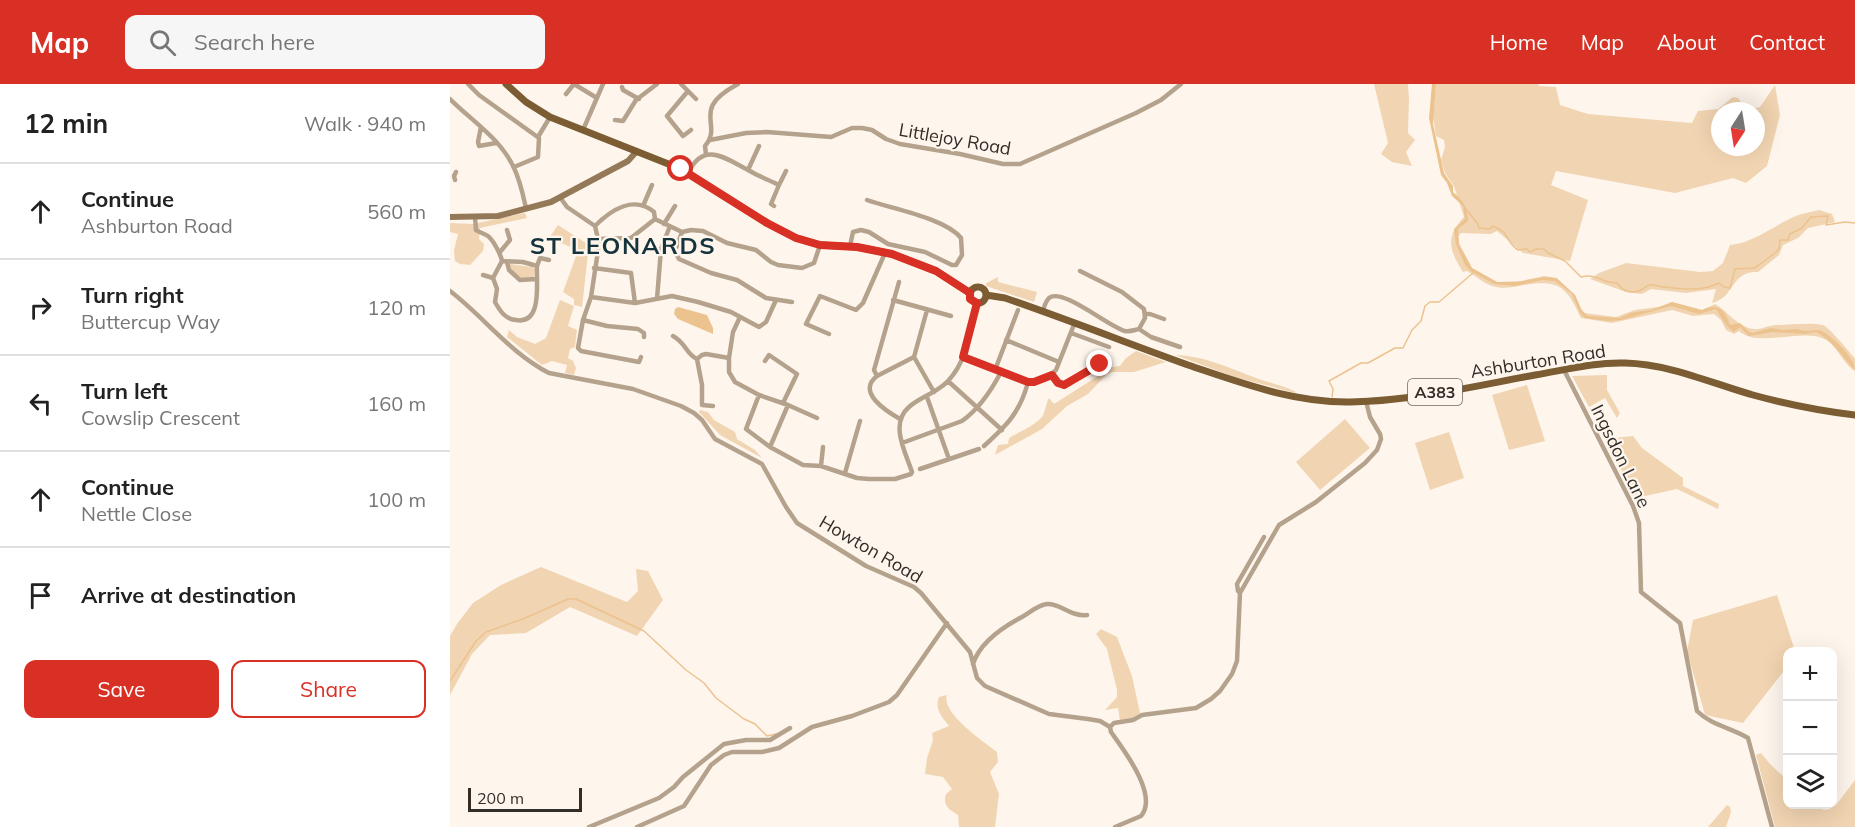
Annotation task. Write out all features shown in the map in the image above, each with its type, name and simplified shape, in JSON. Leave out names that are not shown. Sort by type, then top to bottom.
[{"type":"main road","name":"Ashburton Road","points":[[506,84],[526,102],[550,117],[676,166],[785,233],[820,245],[850,246],[885,253],[936,271],[970,293]]},
{"type":"main road","name":"Ashburton Road","points":[[977,303],[970,299],[970,293],[974,288],[979,287],[986,295],[995,295],[1075,322],[1169,358],[1258,388],[1312,400],[1365,401],[1457,389],[1607,363],[1626,363],[1650,365],[1693,375],[1789,404],[1855,415]]},
{"type":"main road","points":[[977,303],[984,300],[986,295]]},
{"type":"street","points":[[468,84],[538,136],[540,140],[538,157],[514,167]]},
{"type":"street","points":[[566,94],[574,84],[597,98]]},
{"type":"street","points":[[583,130],[603,84]]},
{"type":"street","points":[[615,120],[623,121],[639,99],[657,84]]},
{"type":"street","points":[[706,155],[705,146],[712,136],[709,115],[711,106],[723,93],[738,84]]},
{"type":"street","name":"Littlejoy Road","points":[[710,140],[746,133],[767,132],[831,137],[852,128],[862,128],[872,130],[900,144],[1003,164],[1020,164],[1161,100],[1182,84]]},
{"type":"street","points":[[622,87],[623,90],[639,99]]},
{"type":"street","points":[[660,121],[686,87],[696,99]]},
{"type":"street","points":[[450,109],[452,101],[496,143],[514,167],[526,208]]},
{"type":"street","points":[[667,114],[683,136],[691,130]]},
{"type":"street","points":[[538,136],[550,117]]},
{"type":"street","points":[[481,127],[479,146],[496,143]]},
{"type":"street","points":[[748,170],[759,146]]},
{"type":"street","points":[[450,217],[498,216],[564,196],[628,161],[636,152]]},
{"type":"street","points":[[688,173],[698,159],[706,155],[718,154],[779,185]]},
{"type":"street","points":[[774,206],[771,204],[786,171]]},
{"type":"street","points":[[643,206],[652,185]]},
{"type":"street","points":[[562,200],[567,207],[595,226],[598,239],[591,297],[583,320],[578,348],[581,351],[639,362]]},
{"type":"street","points":[[855,231],[869,232],[888,244],[932,254],[952,265],[956,265],[962,255],[960,235],[917,213],[890,208],[867,200]]},
{"type":"street","points":[[595,226],[625,205],[634,203],[654,212],[655,219],[664,225],[682,232],[703,231],[727,243],[756,250],[774,264],[802,268],[814,263],[820,245]]},
{"type":"street","points":[[664,225],[675,206]]},
{"type":"street","points":[[475,217],[476,230],[490,237],[509,270],[520,280],[536,279]]},
{"type":"street","points":[[598,239],[631,238],[655,219]]},
{"type":"street","points":[[852,225],[855,231]]},
{"type":"street","points":[[657,299],[661,249],[670,226]]},
{"type":"street","points":[[500,252],[510,240],[507,230]]},
{"type":"street","points":[[850,246],[851,235],[855,231]]},
{"type":"street","points":[[682,232],[675,251],[679,259],[711,273],[737,280],[766,298],[792,302]]},
{"type":"street","points":[[493,278],[497,289],[495,302],[499,310],[507,318],[522,321],[532,315],[538,296],[536,279],[540,258],[538,252]]},
{"type":"street","points":[[829,334],[806,324],[820,296],[852,309],[860,308],[885,253]]},
{"type":"street","points":[[540,258],[549,260]]},
{"type":"street","points":[[505,262],[523,262],[537,266]]},
{"type":"street","points":[[493,278],[505,262]]},
{"type":"street","points":[[594,268],[630,273],[635,303]]},
{"type":"street","points":[[1080,271],[1122,292],[1144,309],[1144,322],[1138,329]]},
{"type":"street","points":[[483,275],[493,278]]},
{"type":"street","points":[[877,376],[874,370],[899,282]]},
{"type":"street","name":"Howton Road","points":[[450,291],[502,339],[549,373],[633,389],[694,413],[702,420],[715,439],[762,464],[797,523],[866,566],[914,587],[928,599],[970,651],[977,678],[985,686],[1049,714],[1100,721],[1110,727]]},
{"type":"street","points":[[591,297],[635,303],[668,297],[698,302],[762,327],[776,300]]},
{"type":"street","points":[[1043,311],[1049,298],[1059,297],[1072,301],[1124,331],[1138,329],[1151,337],[1180,348]]},
{"type":"street","points":[[894,300],[951,316]]},
{"type":"street","points":[[759,395],[745,427],[770,447],[803,465],[820,466],[857,478],[869,479],[895,479],[911,474],[899,434],[900,418],[908,407],[927,397],[948,381],[963,357],[977,303]]},
{"type":"street","points":[[927,309],[914,357],[934,392]]},
{"type":"street","points":[[902,443],[962,422],[977,408],[993,389],[1006,340],[1018,310]]},
{"type":"street","points":[[1145,314],[1164,320]]},
{"type":"street","points":[[740,317],[733,332],[729,358],[729,372],[735,382],[759,395],[818,418]]},
{"type":"street","points":[[583,320],[607,326],[639,329],[644,333],[644,338]]},
{"type":"street","points":[[963,357],[1028,382],[1034,382],[1052,375],[1075,322]]},
{"type":"street","points":[[1071,333],[1109,347]]},
{"type":"street","points":[[673,336],[681,340],[697,359],[702,385],[702,405],[713,406]]},
{"type":"street","points":[[1006,340],[1059,362]]},
{"type":"street","points":[[697,359],[705,354],[729,358]]},
{"type":"street","points":[[765,361],[769,355],[797,374],[770,447]]},
{"type":"street","points":[[900,418],[877,402],[870,394],[869,385],[877,376],[914,357]]},
{"type":"street","points":[[1052,375],[1058,383],[1067,384],[1100,364]]},
{"type":"street","name":"Ingsdon Lane","points":[[1564,370],[1633,506],[1639,523],[1641,592],[1680,622],[1698,711],[1705,718],[1748,738],[1772,827]]},
{"type":"street","points":[[948,381],[1002,430]]},
{"type":"street","points":[[920,469],[982,447],[1002,430],[1021,406],[1028,382]]},
{"type":"street","points":[[927,397],[948,459]]},
{"type":"street","points":[[1115,827],[1141,816],[1144,813],[1145,804],[1136,768],[1111,732],[1110,727],[1114,723],[1142,716],[1196,708],[1220,691],[1232,674],[1237,661],[1240,593],[1279,525],[1316,502],[1365,463],[1377,450],[1381,440],[1380,434],[1370,417],[1365,401]]},
{"type":"street","points":[[845,473],[860,421]]},
{"type":"street","points":[[820,466],[823,447]]},
{"type":"street","points":[[1240,593],[1237,584],[1264,537]]},
{"type":"street","points":[[974,664],[978,652],[1005,625],[1040,606],[1054,605],[1077,616],[1087,615]]},
{"type":"street","points":[[640,826],[684,806],[711,765],[724,755],[732,752],[762,752],[779,748],[812,727],[852,716],[888,702],[897,695],[947,623]]},
{"type":"street","points":[[970,651],[978,652]]},
{"type":"street","points":[[589,827],[659,798],[724,744],[746,740],[770,740],[790,728]]},
{"type":"shaded area","points":[[1374,84],[1408,84],[1408,133],[1415,140],[1406,152],[1412,166],[1392,162],[1381,154],[1388,143]]},
{"type":"shaded area","points":[[1432,84],[1436,84],[1433,124],[1444,173],[1453,186],[1453,192],[1466,208],[1468,216],[1468,221],[1458,229],[1459,245],[1472,268],[1497,282],[1518,282],[1544,277],[1556,278],[1575,295],[1582,311],[1588,316],[1620,318],[1630,313],[1651,310],[1672,302],[1702,310],[1717,307],[1723,311],[1730,325],[1740,323],[1753,333],[1771,328],[1819,330],[1841,347],[1851,359],[1855,370],[1833,344],[1816,332],[1805,334],[1772,332],[1749,336],[1740,327],[1734,332],[1726,325],[1716,309],[1699,314],[1671,306],[1621,320],[1585,318],[1580,313],[1572,294],[1555,281],[1542,280],[1515,286],[1494,284],[1472,272],[1465,265],[1456,244],[1454,229],[1465,219],[1463,206],[1452,196],[1441,175],[1429,118]]},
{"type":"shaded area","points":[[1436,84],[1538,84],[1539,86],[1556,87],[1560,105],[1588,114],[1692,123],[1698,111],[1711,110],[1711,156],[1765,156],[1763,102],[1775,85],[1780,115],[1767,166],[1746,183],[1733,178],[1675,193],[1556,171],[1551,185],[1588,200],[1570,261],[1523,253],[1497,231],[1491,234],[1461,233],[1458,237],[1459,243],[1472,268],[1497,282],[1521,281],[1544,276],[1557,278],[1575,295],[1585,313],[1616,317],[1635,310],[1665,306],[1671,302],[1702,310],[1715,304],[1748,328],[1759,329],[1776,325],[1823,325],[1855,358],[1855,371],[1832,345],[1822,338],[1802,336],[1756,338],[1739,331],[1734,334],[1726,330],[1721,320],[1714,314],[1693,316],[1672,310],[1612,323],[1581,318],[1566,292],[1554,285],[1536,283],[1499,288],[1467,271],[1463,272],[1451,244],[1454,231],[1464,217],[1454,186],[1445,173],[1441,160],[1445,147],[1444,140],[1436,136],[1433,117]]},
{"type":"shaded area","points":[[1733,97],[1738,98],[1741,102],[1727,102]]},
{"type":"shaded area","points":[[1819,210],[1832,214],[1835,222],[1808,228],[1798,238],[1783,245],[1779,255],[1758,272],[1742,276],[1720,300],[1712,303],[1716,289],[1686,293],[1651,289],[1642,294],[1626,292],[1590,279],[1599,273],[1626,263],[1700,272],[1713,271],[1723,263],[1730,245],[1747,241],[1796,216]]},
{"type":"shaded area","points":[[525,213],[527,218],[480,228],[479,239],[484,244],[483,251],[470,265],[455,261],[454,250],[458,234],[450,232],[450,223],[473,224]]},
{"type":"shaded area","points":[[558,225],[589,245],[582,307],[574,305],[574,299],[563,292],[576,256],[573,248],[549,238]]},
{"type":"shaded area","points":[[510,264],[532,267],[535,269],[534,278],[520,278],[510,269]]},
{"type":"shaded area","points":[[998,277],[998,282],[1037,292],[1034,302],[986,286],[986,283]]},
{"type":"shaded area","points":[[560,300],[574,306],[568,326],[577,330],[575,347],[570,349],[568,358],[573,361],[576,368],[574,375],[565,373],[567,365],[552,361],[542,365],[507,337],[509,330],[517,337],[535,344],[546,338]]},
{"type":"shaded area","points":[[678,307],[707,315],[713,328],[713,334],[678,319],[674,314]]},
{"type":"shaded area","points":[[1136,351],[1166,362],[1134,372],[1107,374],[1088,394],[1067,406],[1042,429],[995,455],[998,445],[1008,444],[1009,438],[1042,417],[1049,398],[1054,404],[1112,367],[1120,366]]},
{"type":"shaded area","points":[[1175,355],[1207,360],[1296,392],[1235,377]]},
{"type":"shaded area","points":[[1607,375],[1607,390],[1620,413],[1617,418],[1605,398],[1589,407],[1572,376]]},
{"type":"shaded area","points":[[1527,385],[1545,441],[1509,450],[1492,395]]},
{"type":"shaded area","points":[[700,410],[708,412],[714,420],[735,432],[737,439],[755,450],[762,458],[720,435],[699,412]]},
{"type":"shaded area","points":[[1345,419],[1370,448],[1320,490],[1296,462]]},
{"type":"shaded area","points":[[1449,432],[1464,478],[1430,490],[1415,443]]},
{"type":"shaded area","points":[[1633,436],[1642,448],[1683,478],[1683,486],[1719,504],[1718,509],[1677,489],[1636,498],[1605,439]]},
{"type":"shaded area","points":[[541,567],[627,602],[638,591],[636,569],[648,571],[663,600],[637,636],[570,607],[526,633],[490,635],[472,654],[450,695],[450,636],[457,624],[473,603],[501,585]]},
{"type":"shaded area","points":[[1777,595],[1794,647],[1783,647],[1783,672],[1743,723],[1705,715],[1687,651],[1693,620]]},
{"type":"shaded area","points":[[1101,629],[1117,637],[1132,676],[1140,713],[1132,718],[1120,720],[1118,708],[1105,710],[1117,697],[1117,690],[1107,649],[1096,634]]},
{"type":"shaded area","points":[[947,695],[950,710],[956,718],[997,752],[998,762],[990,772],[999,794],[995,827],[959,827],[958,815],[949,809],[945,801],[946,794],[952,789],[943,777],[925,774],[933,740],[932,733],[949,726],[937,705],[939,697]]},
{"type":"shaded area","points":[[1761,753],[1783,776],[1783,809],[1837,809],[1837,804],[1855,780],[1855,827],[1775,827],[1756,755]]},
{"type":"shaded area","points":[[1727,805],[1731,812],[1726,827],[1708,827]]},
{"type":"waterway","points":[[1465,208],[1479,228],[1490,229],[1493,226],[1499,229],[1518,250],[1527,249],[1530,252],[1544,249],[1565,261],[1581,277],[1592,276],[1617,283],[1624,290],[1633,292],[1652,285],[1692,289],[1705,288],[1719,283],[1730,288],[1735,269],[1754,268],[1759,265],[1779,249],[1780,240],[1788,240],[1790,234],[1802,228],[1811,217],[1828,216],[1826,225],[1855,223]]},
{"type":"waterway","points":[[1332,397],[1333,389],[1329,381],[1361,363],[1368,363],[1395,348],[1403,348],[1412,330],[1421,321],[1425,306],[1430,302],[1439,302],[1473,273]]},
{"type":"waterway","points":[[450,681],[476,641],[486,632],[568,599],[576,599],[644,631],[686,670],[704,683],[716,698],[744,719],[755,724],[767,736],[776,734]]},
{"type":"district","name":"ST LEONARDS","points":[[623,245]]},
{"type":"route","points":[[681,169],[767,223],[796,238],[820,245],[857,247],[892,254],[948,278],[970,293],[970,299],[977,303],[963,357],[1028,382],[1052,375],[1058,383],[1064,385],[1100,364]]}]
